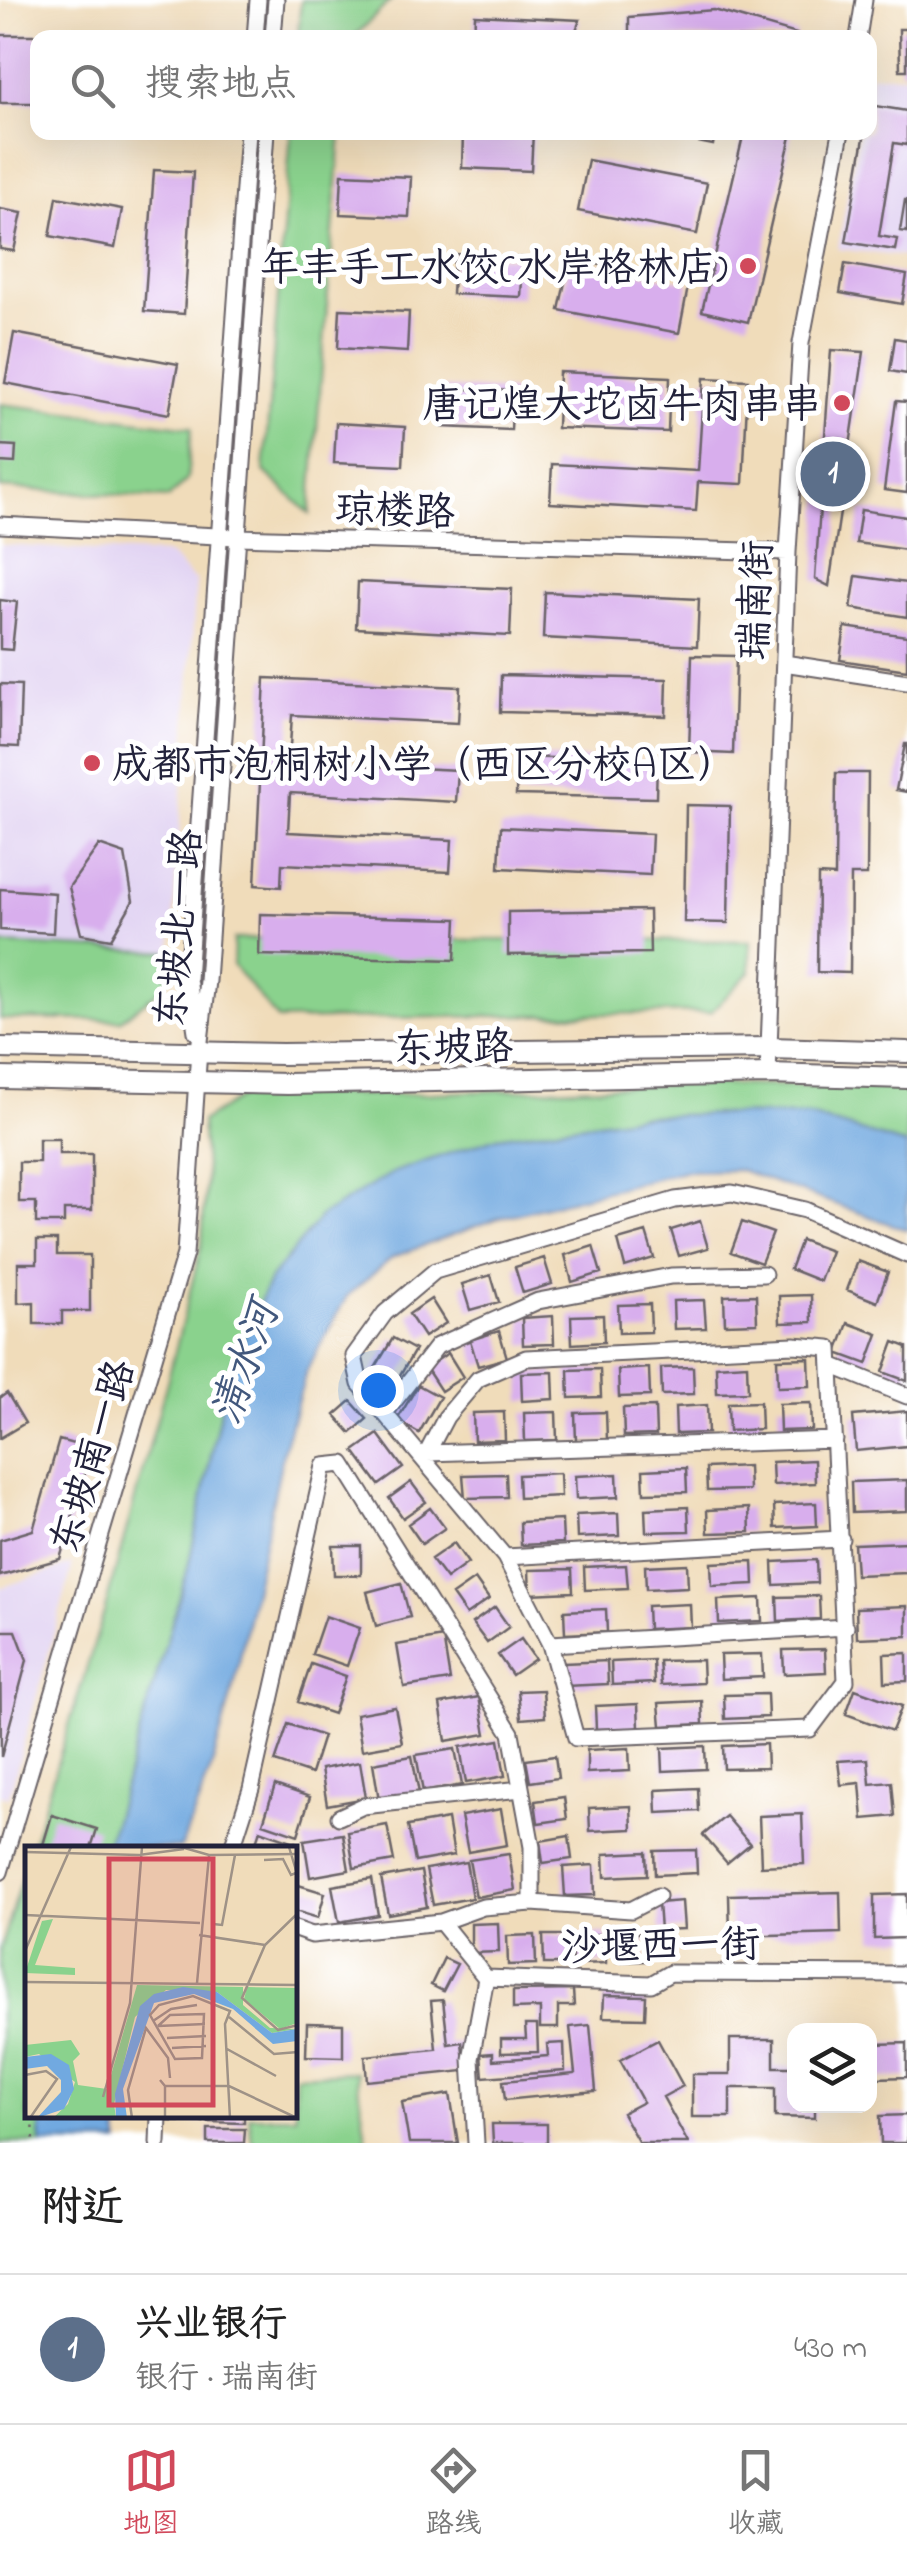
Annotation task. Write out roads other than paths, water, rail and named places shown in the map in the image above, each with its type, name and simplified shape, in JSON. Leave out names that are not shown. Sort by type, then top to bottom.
[{"type":"main road","name":"东坡路","points":[[0,1048],[302,1054],[770,1048],[907,1052]]},
{"type":"main road","name":"东坡路","points":[[0,1078],[287,1084],[768,1074],[907,1078]]},
{"type":"street","points":[[256,30],[258,0]]},
{"type":"street","points":[[274,30],[276,0]]},
{"type":"street","points":[[859,30],[864,0]]},
{"type":"street","name":"东坡北一路","points":[[199,1050],[188,978],[247,140]]},
{"type":"street","name":"东坡北一路","points":[[199,1050],[265,140]]},
{"type":"street","name":"瑞南街","points":[[768,1074],[788,552],[802,342],[839,140]]},
{"type":"street","name":"琼楼路","points":[[0,525],[237,537],[788,552]]},
{"type":"street","points":[[784,664],[907,682]]},
{"type":"street","name":"东坡南一路","points":[[0,1872],[185,1254],[199,1050]]},
{"type":"street","points":[[835,1440],[427,1453],[446,1418],[478,1379],[526,1358],[794,1345],[830,1348],[846,1628],[846,1681],[810,1728],[576,1738],[550,1644],[505,1557],[360,1384],[354,1356],[385,1313],[435,1270],[675,1200],[732,1193],[805,1210],[907,1255]]},
{"type":"street","points":[[385,1413],[436,1346],[538,1300],[671,1276],[764,1274]]},
{"type":"street","points":[[830,1365],[907,1396]]},
{"type":"street","points":[[233,1846],[251,1789],[324,1466],[343,1464],[512,1733],[532,1847],[532,1902]]},
{"type":"street","points":[[505,1557],[840,1539]]},
{"type":"street","points":[[550,1644],[846,1628]]},
{"type":"street","points":[[339,1817],[363,1806],[521,1788]]},
{"type":"street","points":[[298,1930],[312,1935],[442,1922],[482,1907],[532,1902],[632,1910],[658,1896]]},
{"type":"street","points":[[442,1922],[486,1978],[471,2059],[476,2143]]},
{"type":"street","name":"沙堰西一街","points":[[486,1978],[652,1984],[670,1974],[907,1974]]},
{"type":"street","points":[[158,2143],[159,2118]]},
{"type":"water","name":"清水河","points":[[639,1116],[810,1116],[907,1145],[907,1230],[740,1170],[683,1171],[496,1219],[393,1257],[347,1296],[307,1370],[284,1448],[235,1682],[211,1769],[182,1846],[107,1846],[188,1568],[228,1374],[270,1279],[321,1216],[394,1172],[497,1137]]},
{"type":"water","points":[[42,2118],[114,2118],[120,2143],[42,2143]]},
{"type":"place","name":"年丰手工水饺(水岸格林店)","points":[[748,266]]},
{"type":"place","name":"唐记煌大坨卤牛肉串串","points":[[842,403]]},
{"type":"place","name":"兴业银行","points":[[833,474]]},
{"type":"place","name":"成都市泡桐树小学（西区分校A区）","points":[[92,763]]}]
